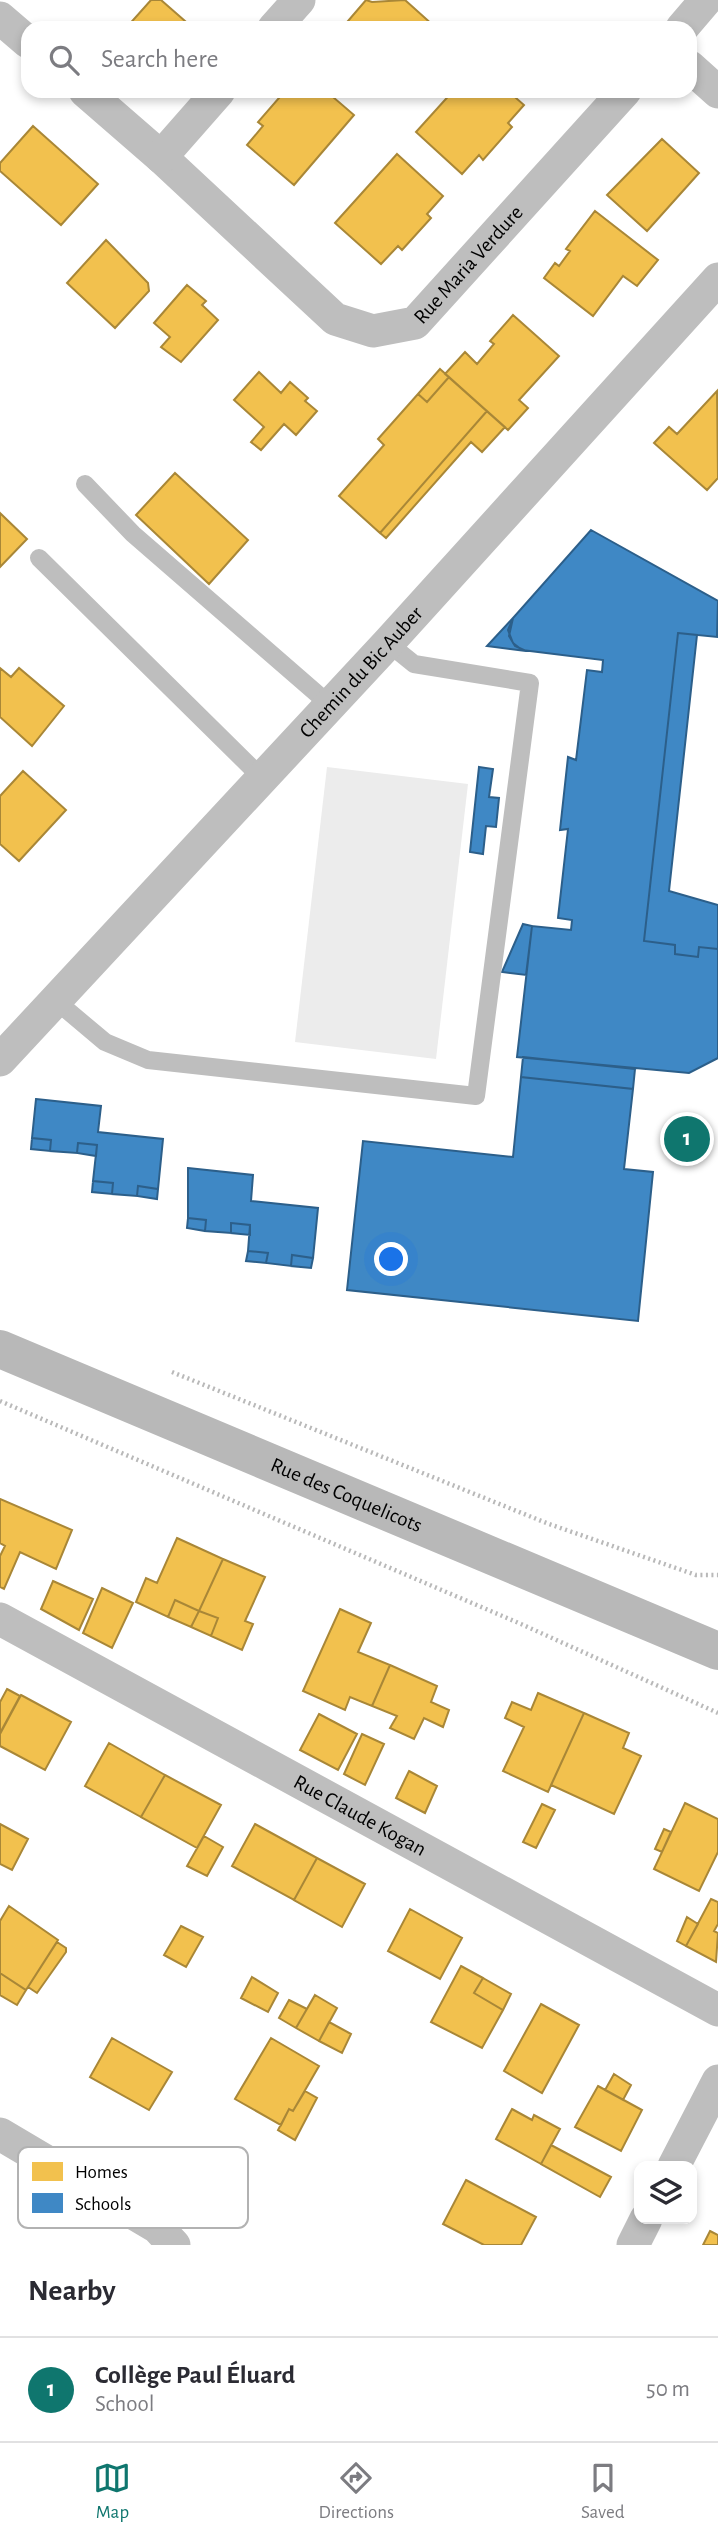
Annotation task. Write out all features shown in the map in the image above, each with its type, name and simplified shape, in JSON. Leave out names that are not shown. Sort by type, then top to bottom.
[{"type":"main road","name":"Rue des Coquelicots","points":[[0,1349],[709,1645]]},
{"type":"street","points":[[280,21],[299,0]]},
{"type":"street","points":[[688,21],[706,0]]},
{"type":"street","points":[[0,18],[21,36]]},
{"type":"street","points":[[697,73],[718,92]]},
{"type":"street","name":"Rue Maria Verdure","points":[[93,98],[161,157],[335,319],[373,331],[415,323],[619,98]]},
{"type":"street","points":[[161,157],[213,98]]},
{"type":"street","name":"Chemin du Bic Auber","points":[[0,1060],[715,286]]},
{"type":"street","name":"Rue Claude Kogan","points":[[0,1619],[718,2010]]},
{"type":"street","points":[[677,2161],[718,2081]]},
{"type":"street","points":[[0,2134],[22,2147]]},
{"type":"street","points":[[633,2245],[644,2224]]},
{"type":"street","points":[[158,2228],[174,2245]]},
{"type":"lane","points":[[85,484],[133,534],[330,705]]},
{"type":"lane","points":[[39,558],[262,778]]},
{"type":"lane","points":[[55,1000],[105,1042],[148,1060],[476,1096],[530,683],[414,664],[388,643]]},
{"type":"path","points":[[166,1370],[550,1524],[695,1575],[718,1575]]},
{"type":"path","points":[[0,1401],[521,1624],[718,1713]]},
{"type":"shaded area","points":[[327,767],[468,784],[436,1059],[295,1042]]},
{"type":"building: Homes","points":[[151,0],[161,0],[185,21],[132,21]]},
{"type":"building: Homes","points":[[366,0],[405,0],[428,21],[348,21]]},
{"type":"building: Homes","points":[[279,98],[334,98],[354,115],[294,185],[247,145],[263,126],[258,122]]},
{"type":"building: Homes","points":[[447,98],[516,98],[524,105],[508,123],[512,127],[483,160],[479,155],[462,174],[416,132]]},
{"type":"building: Homes","points":[[33,126],[98,184],[61,225],[0,171],[0,163]]},
{"type":"building: Homes","points":[[662,139],[699,173],[647,231],[607,195]]},
{"type":"building: Homes","points":[[397,154],[443,196],[427,214],[431,218],[402,250],[398,246],[381,264],[335,223]]},
{"type":"building: Homes","points":[[595,211],[658,260],[637,286],[623,276],[593,316],[544,278],[555,263],[559,266],[570,251],[566,249]]},
{"type":"building: Homes","points":[[106,240],[148,283],[149,291],[115,328],[67,283]]},
{"type":"building: Homes","points":[[187,285],[206,301],[202,305],[218,320],[181,362],[161,347],[170,337],[154,323]]},
{"type":"building: Homes","points":[[513,315],[559,356],[519,400],[528,408],[508,430],[445,374],[465,352],[477,364],[494,344],[490,341]]},
{"type":"building: Homes","points":[[440,369],[449,377],[427,402],[418,394]]},
{"type":"building: Homes","points":[[259,372],[281,393],[290,382],[308,398],[305,401],[317,411],[296,435],[284,424],[261,450],[251,442],[264,427],[234,400]]},
{"type":"building: Homes","points":[[449,377],[487,411],[380,533],[339,496],[384,445],[378,439],[418,394],[427,402]]},
{"type":"building: Homes","points":[[717,391],[718,478],[707,490],[654,443],[669,427],[677,434]]},
{"type":"building: Homes","points":[[487,411],[505,427],[482,452],[471,442],[386,538],[380,533]]},
{"type":"building: Homes","points":[[175,473],[248,540],[209,584],[136,515]]},
{"type":"building: Homes","points":[[0,513],[27,539],[0,567]]},
{"type":"building: Homes","points":[[0,668],[11,677],[19,668],[64,706],[32,746],[0,717]]},
{"type":"building: Homes","points":[[23,771],[66,810],[19,861],[0,844],[0,796]]},
{"type":"building: Homes","points":[[0,1499],[72,1530],[56,1569],[20,1552],[4,1589],[0,1587],[0,1556],[5,1546],[0,1543]]},
{"type":"building: Homes","points":[[177,1538],[223,1559],[199,1611],[175,1600],[168,1617],[136,1602],[146,1578],[157,1583]]},
{"type":"building: Homes","points":[[223,1559],[265,1577],[245,1621],[253,1624],[242,1650],[211,1636],[218,1618],[199,1611]]},
{"type":"building: Homes","points":[[53,1581],[93,1599],[79,1630],[41,1609]]},
{"type":"building: Homes","points":[[102,1588],[133,1603],[112,1648],[83,1633]]},
{"type":"building: Homes","points":[[175,1600],[199,1611],[191,1627],[168,1617]]},
{"type":"building: Homes","points":[[340,1609],[371,1623],[358,1652],[390,1665],[372,1706],[350,1697],[345,1710],[303,1691]]},
{"type":"building: Homes","points":[[199,1611],[218,1618],[211,1636],[191,1627]]},
{"type":"building: Homes","points":[[390,1665],[437,1686],[431,1702],[449,1710],[443,1727],[424,1718],[414,1739],[390,1728],[397,1716],[372,1706]]},
{"type":"building: Homes","points":[[7,1689],[20,1696],[0,1733],[0,1702]]},
{"type":"building: Homes","points":[[538,1693],[584,1713],[548,1792],[503,1771],[524,1727],[505,1718],[512,1702],[531,1710]]},
{"type":"building: Homes","points":[[21,1695],[71,1722],[45,1770],[0,1746],[0,1734]]},
{"type":"building: Homes","points":[[584,1713],[629,1733],[623,1748],[641,1756],[614,1814],[551,1785]]},
{"type":"building: Homes","points":[[319,1714],[357,1734],[338,1770],[300,1750]]},
{"type":"building: Homes","points":[[362,1734],[384,1744],[365,1785],[344,1774]]},
{"type":"building: Homes","points":[[109,1743],[165,1775],[141,1817],[85,1786]]},
{"type":"building: Homes","points":[[409,1771],[437,1786],[425,1813],[396,1798]]},
{"type":"building: Homes","points":[[165,1775],[221,1805],[197,1848],[141,1817]]},
{"type":"building: Homes","points":[[685,1803],[718,1819],[718,1852],[699,1891],[654,1869]]},
{"type":"building: Homes","points":[[542,1804],[555,1810],[536,1848],[523,1842]]},
{"type":"building: Homes","points":[[0,1824],[28,1839],[12,1870],[0,1864]]},
{"type":"building: Homes","points":[[255,1824],[317,1858],[294,1900],[232,1866]]},
{"type":"building: Homes","points":[[664,1829],[671,1832],[662,1852],[655,1849]]},
{"type":"building: Homes","points":[[204,1836],[223,1847],[207,1876],[187,1866]]},
{"type":"building: Homes","points":[[317,1858],[365,1884],[342,1927],[294,1900]]},
{"type":"building: Homes","points":[[711,1899],[718,1902],[718,1924],[714,1931],[718,1933],[716,1962],[686,1946]]},
{"type":"building: Homes","points":[[9,1906],[58,1940],[26,1990],[0,1973],[0,1921]]},
{"type":"building: Homes","points":[[410,1909],[462,1938],[440,1979],[388,1951]]},
{"type":"building: Homes","points":[[687,1917],[698,1924],[686,1946],[677,1941]]},
{"type":"building: Homes","points":[[181,1926],[203,1937],[186,1967],[164,1955]]},
{"type":"building: Homes","points":[[57,1942],[66,1948],[66,1952],[37,1993],[28,1987]]},
{"type":"building: Homes","points":[[461,1966],[483,1978],[474,1993],[503,2010],[482,2048],[431,2022]]},
{"type":"building: Homes","points":[[0,1973],[26,1990],[17,2005],[0,1995]]},
{"type":"building: Homes","points":[[252,1977],[278,1993],[268,2012],[241,1998]]},
{"type":"building: Homes","points":[[483,1978],[511,1994],[503,2010],[474,1993]]},
{"type":"building: Homes","points":[[315,1995],[337,2008],[319,2041],[296,2028]]},
{"type":"building: Homes","points":[[289,2000],[307,2009],[296,2028],[279,2018]]},
{"type":"building: Homes","points":[[541,2004],[579,2025],[542,2093],[504,2071]]},
{"type":"building: Homes","points":[[329,2022],[351,2034],[342,2053],[319,2041]]},
{"type":"building: Homes","points":[[112,2038],[172,2072],[149,2110],[90,2077]]},
{"type":"building: Homes","points":[[271,2038],[319,2066],[293,2111],[289,2109],[281,2125],[235,2099]]},
{"type":"building: Homes","points":[[614,2074],[631,2085],[623,2100],[605,2090]]},
{"type":"building: Homes","points":[[598,2086],[642,2110],[621,2151],[575,2127]]},
{"type":"building: Homes","points":[[305,2091],[317,2098],[295,2140],[278,2130],[289,2109],[293,2111]]},
{"type":"building: Homes","points":[[512,2109],[532,2120],[534,2115],[560,2129],[541,2164],[496,2139]]},
{"type":"building: Homes","points":[[551,2145],[611,2177],[600,2197],[541,2164]]},
{"type":"building: Homes","points":[[466,2180],[536,2217],[521,2245],[484,2245],[443,2224]]},
{"type":"building: Homes","points":[[710,2231],[718,2235],[718,2245],[703,2245]]},
{"type":"building: Schools","points":[[591,530],[718,601],[717,637],[678,633],[644,941],[675,945],[675,954],[698,957],[699,947],[718,949],[718,1058],[689,1073],[517,1057],[532,926],[571,930],[572,920],[558,918],[568,829],[560,830],[568,757],[576,760],[587,670],[602,672],[603,660],[522,650],[513,643],[508,630],[513,618]]},
{"type":"building: Schools","points":[[513,618],[509,636],[515,646],[526,651],[487,646]]},
{"type":"building: Schools","points":[[678,633],[697,635],[669,891],[718,905],[718,949],[699,947],[698,957],[675,954],[675,945],[644,941]]},
{"type":"building: Schools","points":[[479,767],[493,769],[489,797],[499,798],[496,827],[486,826],[483,854],[470,852]]},
{"type":"building: Schools","points":[[523,924],[532,926],[526,975],[502,972]]},
{"type":"building: Schools","points":[[523,1057],[635,1069],[633,1089],[521,1077]]},
{"type":"building: Schools","points":[[521,1077],[633,1089],[624,1169],[653,1172],[638,1321],[347,1290],[363,1141],[513,1157]]},
{"type":"building: Schools","points":[[36,1099],[101,1106],[98,1132],[163,1139],[158,1189],[138,1186],[137,1196],[112,1194],[113,1183],[93,1181],[97,1145],[78,1143],[77,1153],[50,1151],[51,1140],[32,1138]]},
{"type":"building: Schools","points":[[32,1138],[51,1140],[50,1151],[31,1149]]},
{"type":"building: Schools","points":[[78,1143],[97,1145],[96,1156],[77,1153]]},
{"type":"building: Schools","points":[[188,1168],[253,1175],[251,1201],[318,1208],[313,1258],[292,1255],[291,1266],[266,1263],[268,1253],[248,1251],[250,1225],[231,1223],[231,1233],[205,1231],[206,1220],[188,1218]]},
{"type":"building: Schools","points":[[93,1181],[113,1183],[112,1194],[92,1192]]},
{"type":"building: Schools","points":[[138,1186],[158,1189],[157,1199],[137,1196]]},
{"type":"building: Schools","points":[[188,1218],[206,1220],[205,1231],[187,1228]]},
{"type":"building: Schools","points":[[231,1223],[250,1225],[250,1235],[231,1233]]},
{"type":"building: Schools","points":[[248,1251],[268,1253],[266,1263],[246,1261]]},
{"type":"building: Schools","points":[[292,1255],[313,1258],[311,1268],[291,1266]]},
{"type":"place","name":"Collège Paul Éluard","points":[[687,1139]]}]
